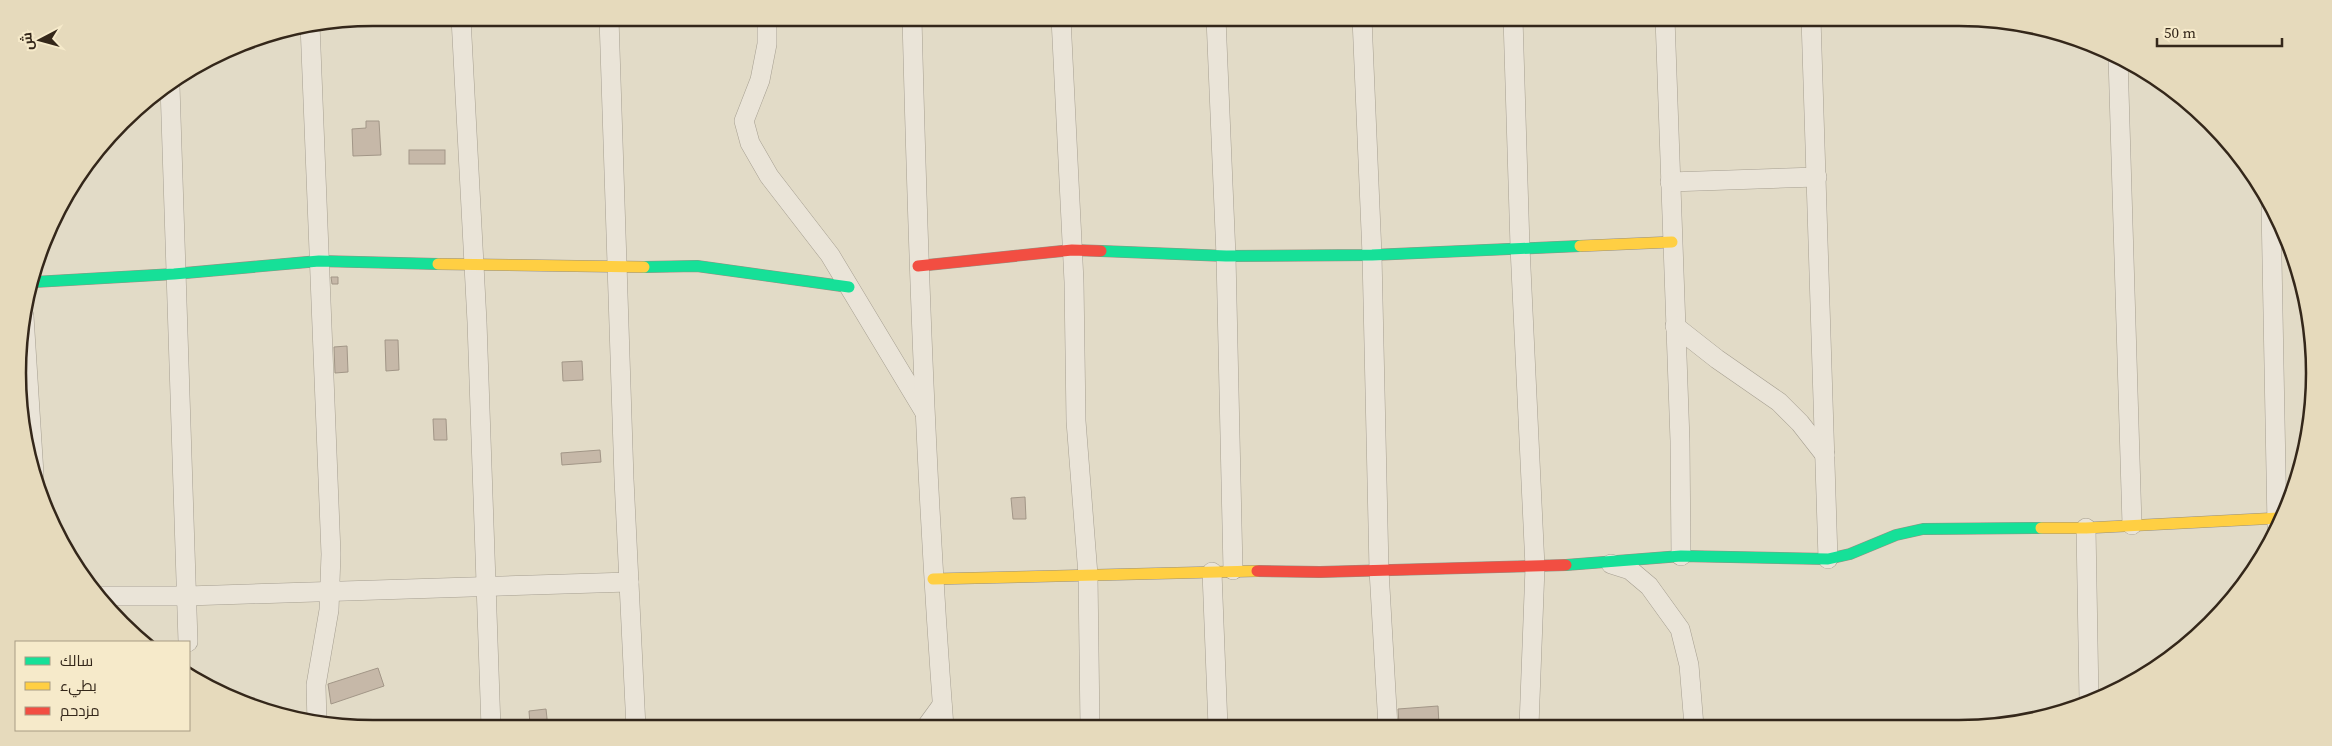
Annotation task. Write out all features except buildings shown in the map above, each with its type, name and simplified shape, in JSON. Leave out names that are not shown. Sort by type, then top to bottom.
[{"type":"street","points":[[461,26],[474,263],[491,720]]},
{"type":"street","points":[[609,26],[616,268],[636,720]]},
{"type":"street","points":[[767,26],[767,44],[760,80],[744,121],[750,143],[769,176],[830,255],[925,412]]},
{"type":"street","points":[[912,26],[918,266],[933,579],[943,720]]},
{"type":"street","points":[[1061,26],[1076,336],[1076,421],[1088,575],[1090,720]]},
{"type":"street","points":[[1216,26],[1226,256],[1233,570]]},
{"type":"street","points":[[1362,26],[1372,255],[1379,570],[1388,720]]},
{"type":"street","points":[[1513,26],[1520,247],[1535,567],[1529,720]]},
{"type":"street","points":[[1665,26],[1680,442],[1681,556]]},
{"type":"street","points":[[1811,26],[1828,559]]},
{"type":"street","points":[[310,32],[331,554],[329,610],[316,685],[317,715]]},
{"type":"street","points":[[2118,65],[2132,526]]},
{"type":"street","points":[[170,92],[174,274],[188,641]]},
{"type":"street","points":[[1670,182],[1817,177]]},
{"type":"street","points":[[2271,223],[2277,511]]},
{"type":"street","points":[[918,266],[1072,250],[1226,256],[1372,255],[1520,247],[1672,242]]},
{"type":"street","points":[[38,282],[174,274],[318,261],[474,263],[616,268],[697,266],[849,287]]},
{"type":"street","points":[[1675,326],[1716,359],[1779,402],[1800,423],[1825,454]]},
{"type":"street","points":[[27,358],[31,431]]},
{"type":"street","points":[[933,579],[1088,575],[1144,576],[1233,570],[1535,567],[1681,556],[1828,559],[1850,554],[1896,535],[1923,529],[2086,528],[2272,521]]},
{"type":"street","points":[[2086,528],[2089,694]]},
{"type":"street","points":[[1605,562],[1630,570],[1649,586],[1680,628],[1689,665],[1694,720]]},
{"type":"street","points":[[1212,572],[1218,720]]},
{"type":"street","points":[[107,596],[187,596],[629,582]]},
{"type":"street","points":[[932,720],[942,705]]},
{"type":"traffic: fast","points":[[1101,251],[1226,256],[1372,255],[1580,246]]},
{"type":"traffic: fast","points":[[38,282],[174,274],[319,261],[438,264]]},
{"type":"traffic: fast","points":[[644,267],[697,266],[849,287]]},
{"type":"traffic: fast","points":[[1566,565],[1681,556],[1828,559],[1850,554],[1896,535],[1923,529],[2041,528]]},
{"type":"traffic: slow","points":[[1580,246],[1672,242]]},
{"type":"traffic: slow","points":[[438,264],[644,267]]},
{"type":"traffic: slow","points":[[2041,528],[2086,528],[2273,518]]},
{"type":"traffic: slow","points":[[933,579],[1257,571]]},
{"type":"traffic: jam","points":[[918,266],[1072,250],[1101,251]]},
{"type":"traffic: jam","points":[[1257,571],[1320,572],[1566,565]]}]
